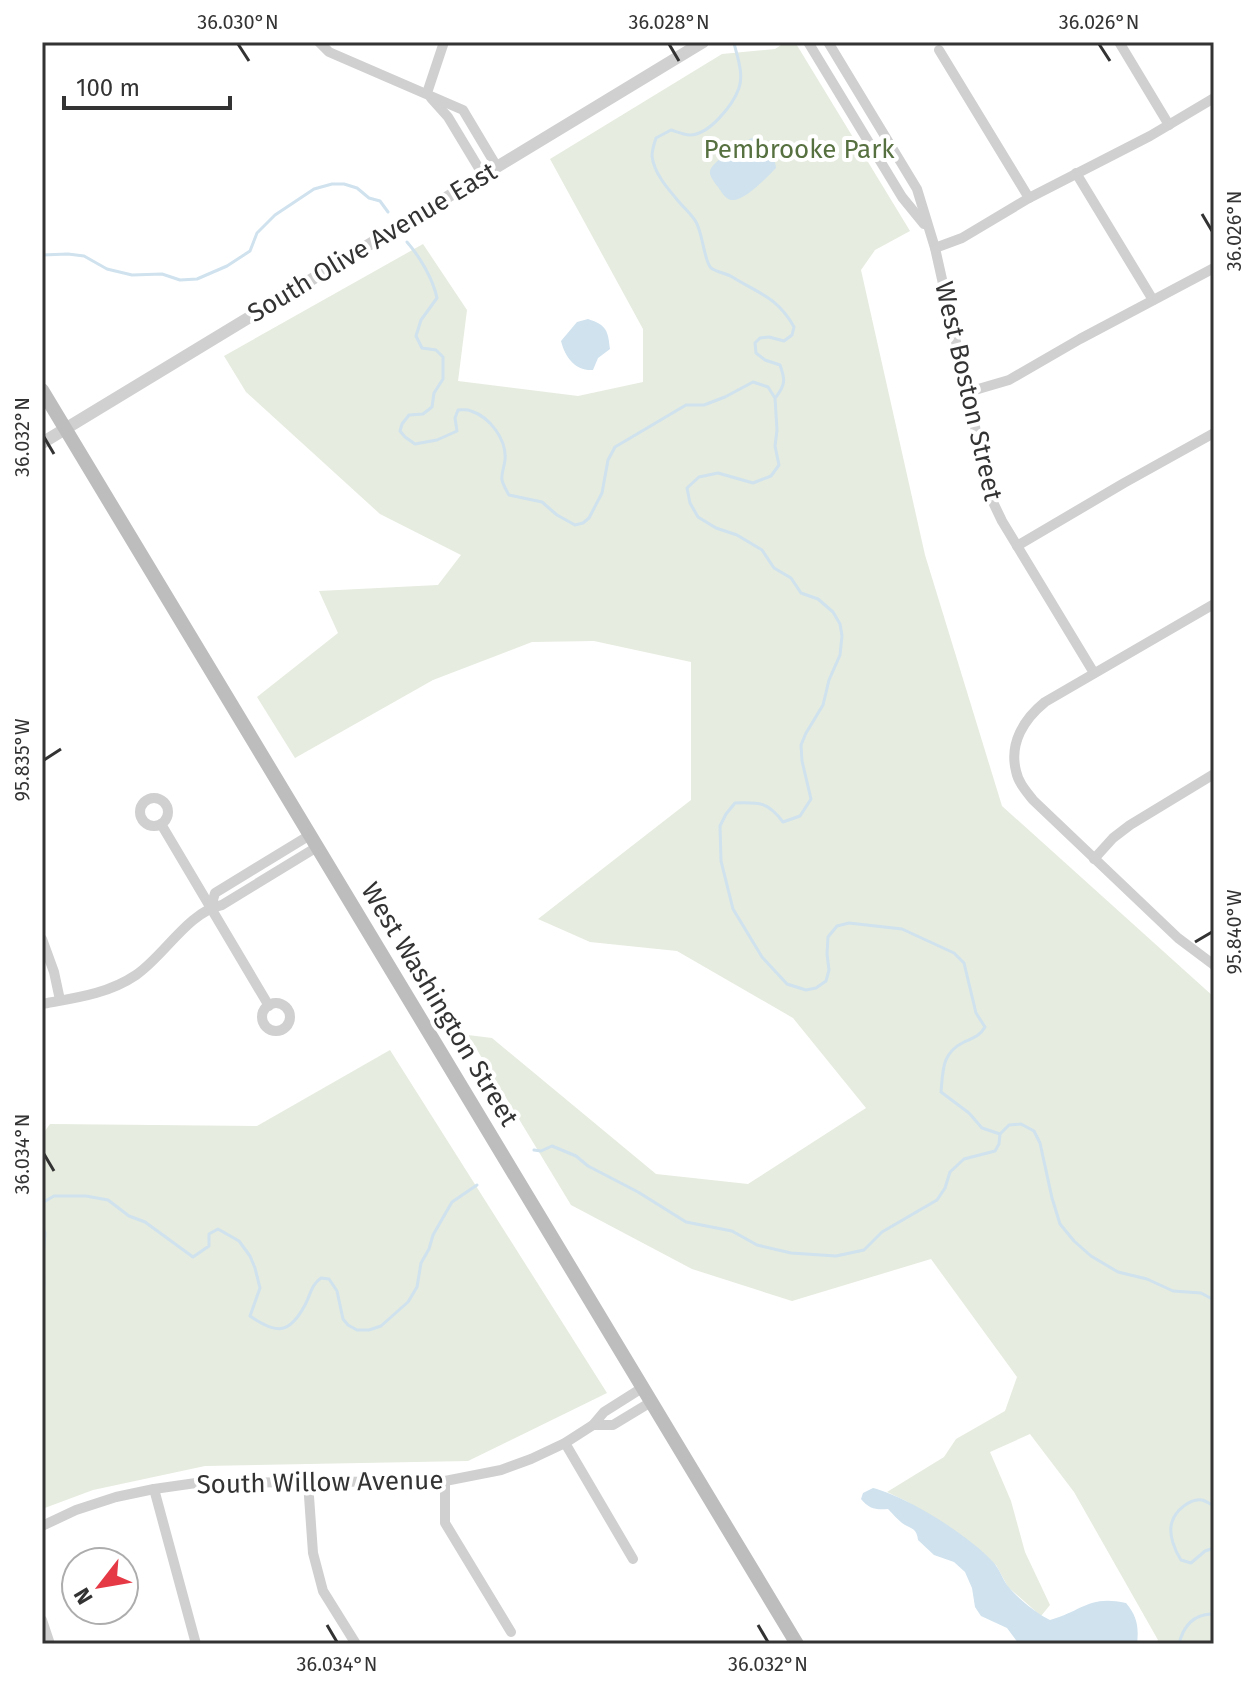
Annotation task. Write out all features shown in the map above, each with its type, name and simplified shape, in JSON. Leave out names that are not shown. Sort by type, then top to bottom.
[{"type":"main road","name":"West Washington Street","points":[[42,390],[797,1644]]},
{"type":"street","points":[[319,42],[329,52],[463,110],[497,167]]},
{"type":"street","points":[[427,93],[444,42]]},
{"type":"street","name":"South Olive Avenue East","points":[[42,443],[703,42]]},
{"type":"street","name":"West Boston Street","points":[[808,42],[902,197],[928,229]]},
{"type":"street","name":"West Boston Street","points":[[828,42],[917,189],[935,248],[988,488],[996,509],[1094,673]]},
{"type":"street","points":[[1119,42],[1169,125]]},
{"type":"street","points":[[939,50],[1029,198]]},
{"type":"street","points":[[427,93],[448,117],[483,175]]},
{"type":"street","points":[[935,248],[962,238],[1029,198],[1214,98]]},
{"type":"street","points":[[1076,173],[1153,300]]},
{"type":"street","points":[[968,392],[1009,380],[1214,268]]},
{"type":"street","points":[[1017,546],[1214,433]]},
{"type":"street","points":[[1214,604],[1038,708],[1023,725],[1016,740],[1014,757],[1016,773],[1033,800],[1178,938],[1214,965]]},
{"type":"street","points":[[1094,859],[1130,825],[1214,774]]},
{"type":"street","points":[[161,824],[269,1006]]},
{"type":"street","points":[[42,1004],[99,993],[134,976],[211,907],[222,905],[314,841]]},
{"type":"street","points":[[42,939],[60,1000]]},
{"type":"street","name":"South Willow Avenue","points":[[42,1526],[76,1510],[116,1497],[196,1483],[445,1481],[501,1470],[565,1443],[593,1425],[604,1412],[642,1388]]},
{"type":"street","name":"South Willow Avenue","points":[[593,1425],[613,1425],[651,1402]]},
{"type":"street","points":[[565,1443],[633,1559]]},
{"type":"street","points":[[445,1481],[445,1523],[511,1632]]},
{"type":"street","points":[[308,1482],[313,1553],[323,1591],[356,1644]]},
{"type":"street","points":[[154,1489],[196,1644]]},
{"type":"street","points":[[42,1620],[50,1644]]},
{"type":"green space","name":"Pembrooke Park","points":[[786,42],[795,42],[910,231],[875,250],[861,270],[925,555],[1002,806],[1214,997],[1214,1644],[1156,1644],[1158,1640],[1074,1492],[1030,1434],[990,1452],[1011,1501],[1025,1552],[1050,1605],[1041,1616],[1008,1587],[996,1565],[906,1501],[887,1492],[944,1457],[956,1439],[1005,1411],[1017,1377],[931,1259],[792,1301],[692,1269],[571,1205],[468,1035],[492,1038],[656,1174],[748,1184],[866,1108],[793,1018],[677,951],[590,942],[538,919],[691,800],[691,662],[594,641],[532,642],[433,680],[295,758],[257,697],[338,633],[319,591],[438,585],[461,555],[380,514],[246,392],[224,356],[423,244],[467,310],[458,381],[578,396],[643,382],[643,329],[550,159],[722,54],[775,49]]},
{"type":"green space","points":[[390,1050],[607,1393],[468,1461],[205,1466],[93,1490],[42,1509],[42,1135],[50,1124],[257,1126]]},
{"type":"water","points":[[754,137],[770,149],[776,168],[749,193],[731,200],[723,195],[710,171],[722,157]]},
{"type":"water","points":[[588,319],[605,330],[610,349],[598,358],[593,370],[581,368],[572,362],[561,341],[577,322]]},
{"type":"water","points":[[873,1488],[920,1509],[970,1541],[994,1563],[1016,1595],[1050,1620],[1094,1602],[1126,1603],[1136,1622],[1137,1644],[1019,1644],[1007,1628],[981,1616],[975,1607],[965,1572],[954,1562],[934,1555],[918,1540],[915,1531],[888,1509],[873,1508],[861,1499],[863,1493]]},
{"type":"waterway","points":[[734,43],[741,77],[736,95],[726,110],[712,125],[697,134],[671,130],[656,138],[652,156],[663,181],[696,222],[711,268],[768,298],[782,309],[794,327],[792,335],[784,341],[769,337],[760,338],[755,343],[756,353],[780,365],[784,381],[776,397]]},
{"type":"waterway","points":[[42,255],[84,256],[107,269],[132,275],[162,274],[180,280],[197,279],[227,266],[250,251],[257,233],[275,215],[314,189],[332,184],[357,188],[369,198],[380,201],[388,212]]},
{"type":"waterway","points":[[407,242],[425,268],[437,298],[421,320],[416,336],[422,348],[436,350],[443,357],[443,379],[434,393],[432,407],[423,414],[409,415],[400,431],[415,444],[437,440],[457,431],[455,418],[458,410],[478,414],[500,437],[505,452],[502,478],[509,495],[542,502],[575,525],[589,518],[602,493],[608,460],[615,447],[686,405],[704,405],[753,382],[768,387],[775,398],[775,446],[779,465],[771,476],[753,483],[718,473],[699,477],[687,488],[690,503],[698,517],[762,550],[774,568],[791,578],[801,593],[818,599],[833,612],[842,636],[840,655],[823,705],[801,745],[811,799],[800,816],[783,822],[773,810],[763,805],[735,803],[720,826],[721,861],[733,909],[762,957],[787,984],[806,990],[826,981],[829,970],[828,937],[837,926],[849,923],[902,929],[954,953],[964,963],[976,1013],[985,1027],[979,1035],[951,1051],[943,1069],[941,1092],[969,1113],[982,1128],[1000,1134]]},
{"type":"waterway","points":[[534,1150],[541,1151],[552,1146],[576,1156],[588,1166],[686,1222],[732,1231],[757,1245],[791,1253],[836,1256],[864,1250],[882,1232],[937,1200],[950,1172],[964,1159],[995,1151],[1000,1134],[1009,1125],[1021,1124],[1034,1131],[1040,1143],[1060,1224],[1074,1241],[1091,1256],[1118,1272],[1147,1279],[1173,1291],[1201,1293],[1214,1300]]},
{"type":"waterway","points":[[42,1203],[54,1196],[108,1200],[193,1257],[209,1246],[209,1234],[218,1229],[239,1241],[255,1268],[260,1288],[250,1316],[267,1326],[287,1326],[299,1315],[321,1278],[329,1279],[337,1291],[343,1319],[348,1325],[357,1330],[369,1330],[381,1326],[408,1302],[417,1287],[421,1263],[433,1235],[452,1202],[477,1185]]},
{"type":"waterway","points":[[42,1226],[45,1233],[42,1288]]},
{"type":"waterway","points":[[1214,1506],[1202,1500],[1188,1503],[1174,1518],[1171,1527],[1174,1547],[1181,1560],[1191,1563],[1205,1551],[1214,1548]]},
{"type":"waterway","points":[[1179,1644],[1183,1632],[1194,1619],[1211,1614],[1214,1617]]}]
